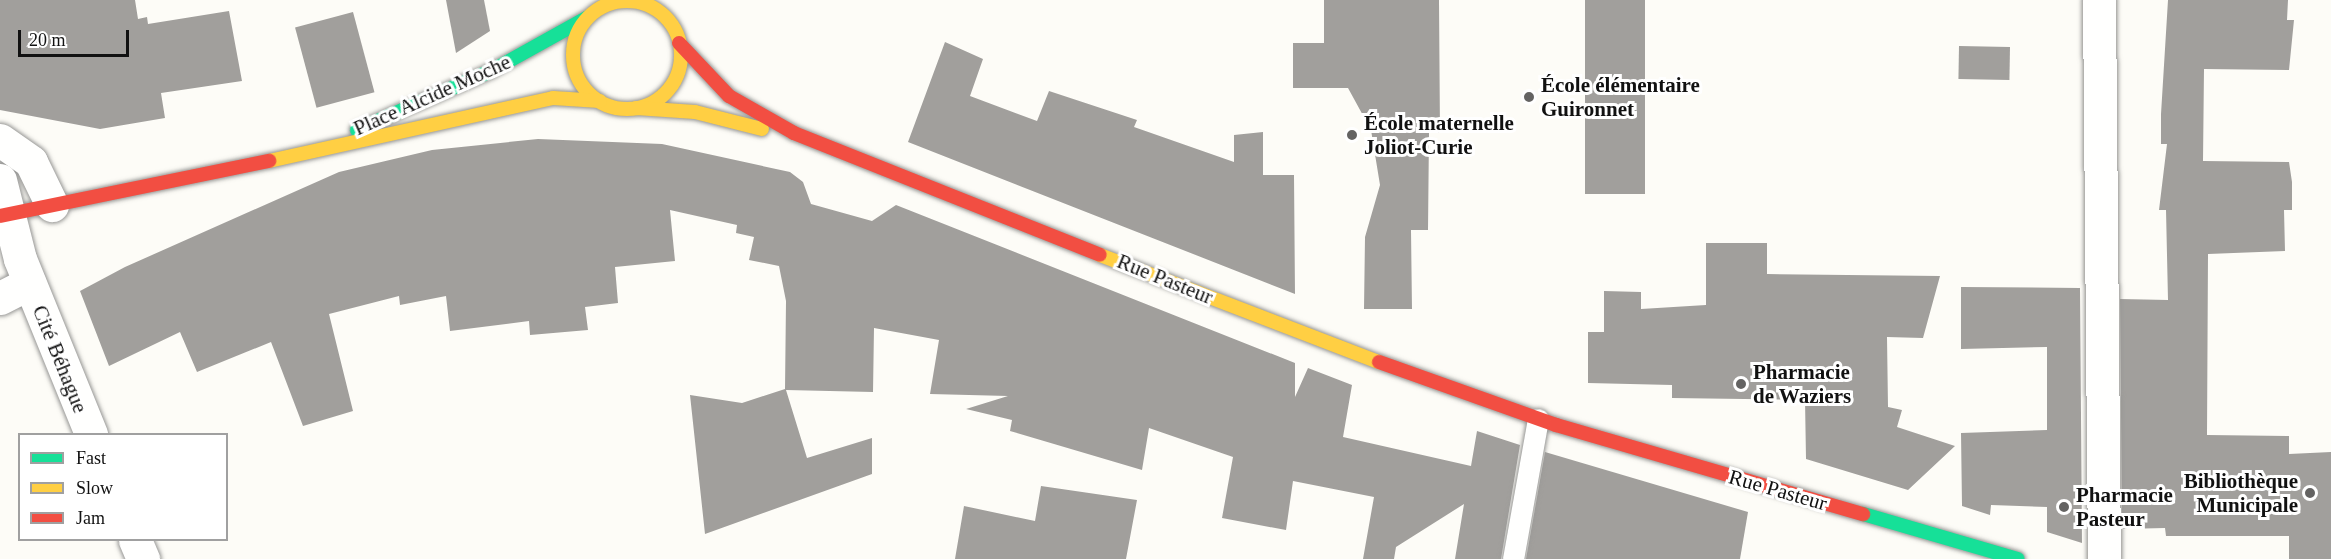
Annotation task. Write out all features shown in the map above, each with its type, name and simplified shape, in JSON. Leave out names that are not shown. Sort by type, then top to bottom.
[{"type":"street","points":[[2099,0],[2104,559]]},
{"type":"street","points":[[646,5],[673,26],[680,43],[679,69],[671,85],[658,98],[634,108],[600,101],[581,83],[574,66],[575,40],[599,6],[646,5]]},
{"type":"street","name":"Place Alcide Moche","points":[[271,161],[438,96],[599,6]]},
{"type":"street","points":[[673,26],[676,10]]},
{"type":"street","name":"Rue Pasteur","points":[[680,43],[729,96],[794,133],[1307,337],[1538,419],[2018,559]]},
{"type":"street","name":"Place Alcide Moche","points":[[5,215],[402,136],[553,98],[600,101]]},
{"type":"street","name":"Rue Pasteur","points":[[634,108],[695,112],[794,133]]},
{"type":"street","points":[[0,140],[31,162],[52,205]]},
{"type":"street","name":"Cité Béhague","points":[[0,180],[5,215],[29,283],[90,433]]},
{"type":"street","points":[[0,298],[29,283]]},
{"type":"street","points":[[135,541],[143,559]]},
{"type":"lane","points":[[1513,559],[1538,419]]},
{"type":"building","points":[[0,0],[135,0],[138,19],[147,17],[148,24],[229,11],[242,81],[161,93],[165,118],[100,129],[0,110]]},
{"type":"building","points":[[446,0],[484,0],[490,31],[456,53]]},
{"type":"building","points":[[1324,0],[1439,0],[1440,133],[1429,133],[1428,230],[1411,230],[1412,309],[1364,309],[1365,237],[1380,185],[1371,130],[1348,88],[1293,88],[1293,43],[1324,43]]},
{"type":"building","points":[[1585,0],[1645,0],[1645,194],[1585,194]]},
{"type":"building","points":[[2168,0],[2288,0],[2287,20],[2294,20],[2289,70],[2204,69],[2203,161],[2289,162],[2292,182],[2292,210],[2284,210],[2285,251],[2208,254],[2207,435],[2289,436],[2289,454],[2331,452],[2331,559],[2289,559],[2289,536],[2166,536],[2165,528],[2122,529],[2120,299],[2168,300],[2166,210],[2159,210],[2167,144],[2161,144],[2161,114]]},
{"type":"building","points":[[353,12],[374,92],[317,108],[295,28]]},
{"type":"building","points":[[945,42],[983,59],[970,96],[1037,121],[1049,91],[1137,120],[1134,127],[1234,162],[1234,135],[1263,132],[1263,175],[1294,175],[1295,294],[908,142]]},
{"type":"building","points":[[1959,46],[2010,47],[2009,80],[1958,79]]},
{"type":"building","points":[[538,139],[662,144],[790,172],[803,182],[811,204],[872,221],[896,205],[1295,363],[1295,397],[1308,368],[1352,385],[1343,437],[1471,466],[1477,431],[1520,445],[1501,559],[1455,559],[1464,504],[1396,547],[1394,559],[1363,559],[1374,497],[1293,481],[1286,530],[1222,518],[1233,457],[1149,428],[1142,470],[1010,431],[1012,420],[966,409],[1008,396],[930,394],[939,340],[874,328],[873,392],[786,390],[807,458],[872,438],[872,474],[705,534],[690,395],[742,403],[785,389],[786,301],[779,266],[749,260],[754,237],[736,233],[737,225],[670,210],[675,261],[615,267],[618,303],[585,307],[588,330],[530,335],[529,321],[450,331],[446,296],[400,305],[399,296],[329,314],[353,411],[303,426],[271,342],[197,372],[180,332],[109,366],[80,291],[125,267],[339,172],[432,150]]},
{"type":"building","points":[[1706,243],[1767,243],[1767,274],[1940,276],[1923,338],[1887,337],[1888,407],[1902,410],[1897,427],[1955,446],[1908,490],[1806,459],[1805,400],[1672,398],[1672,385],[1588,383],[1588,332],[1604,332],[1604,291],[1641,292],[1641,309],[1706,305]]},
{"type":"building","points":[[1961,287],[2080,288],[2082,543],[2047,532],[2047,507],[1991,505],[1990,515],[1962,506],[1961,433],[2047,430],[2047,347],[1961,349]]},
{"type":"building","points":[[1545,452],[1748,512],[1740,559],[1526,559]]},
{"type":"building","points":[[1041,486],[1137,500],[1126,559],[955,559],[964,506],[1035,521]]},
{"type":"traffic: fast","points":[[357,130],[491,71],[588,17]]},
{"type":"traffic: fast","points":[[1863,514],[2018,559]]},
{"type":"traffic: slow","points":[[627,1],[637,2],[657,10],[665,17],[672,25],[680,45],[681,55],[680,65],[672,85],[665,93],[657,100],[637,108],[627,109],[617,108],[597,100],[589,93],[582,85],[574,65],[573,55],[574,45],[582,25],[589,17],[597,10],[617,2],[627,1]]},
{"type":"traffic: slow","points":[[269,161],[553,98],[600,101]]},
{"type":"traffic: slow","points":[[636,108],[695,112],[762,129]]},
{"type":"traffic: slow","points":[[1100,255],[1379,362]]},
{"type":"traffic: jam","points":[[679,43],[729,96],[794,133],[1100,255]]},
{"type":"traffic: jam","points":[[0,216],[269,161]]},
{"type":"traffic: jam","points":[[1379,362],[1556,425],[1863,514]]},
{"type":"place","name":"École élémentaire Guironnet","points":[[1529,97]]},
{"type":"place","name":"École maternelle Joliot-Curie","points":[[1352,135]]},
{"type":"place","name":"Pharmacie de Waziers","points":[[1741,384]]},
{"type":"place","name":"Bibliothèque Municipale","points":[[2310,493]]},
{"type":"place","name":"Pharmacie Pasteur","points":[[2064,507]]}]
